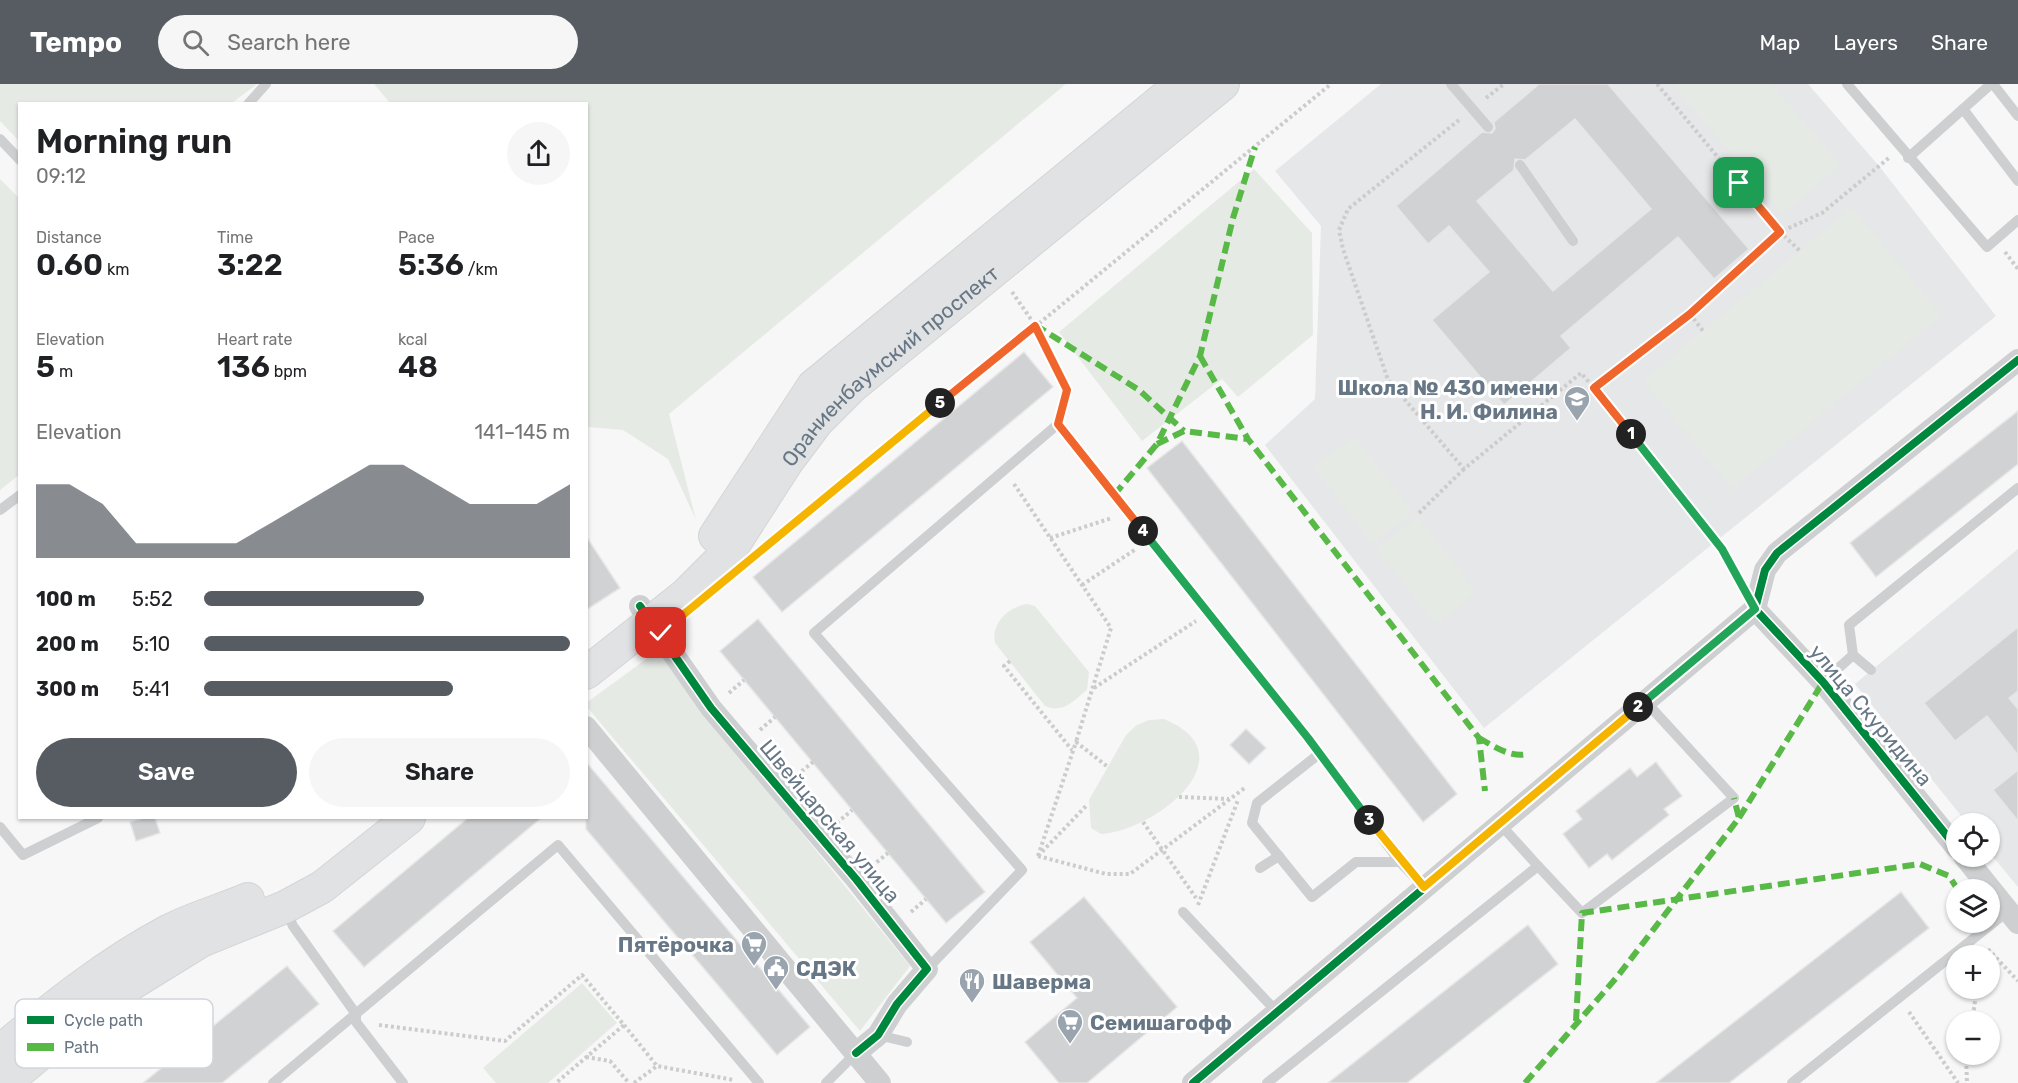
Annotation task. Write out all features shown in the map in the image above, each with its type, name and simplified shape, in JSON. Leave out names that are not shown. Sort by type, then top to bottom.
[{"type":"main road","name":"Ораниенбаумский проспект","points":[[588,671],[646,614],[718,532],[813,386],[1181,84]]},
{"type":"main road","name":"Ораниенбаумский проспект","points":[[588,649],[646,614],[685,595],[730,549],[805,438],[853,386],[1223,84]]},
{"type":"main road","points":[[62,999],[137,948],[170,930],[316,870],[338,856],[383,819]]},
{"type":"main road","points":[[107,999],[163,962],[201,941],[285,907],[322,887],[408,819]]},
{"type":"main road","points":[[0,1051],[15,1038]]},
{"type":"main road","points":[[5,1083],[23,1068]]},
{"type":"street","points":[[1193,1083],[1755,609],[1766,570],[1777,553],[2018,360]]},
{"type":"street","name":"улица Скуридина","points":[[1755,609],[1823,682],[1946,835]]},
{"type":"street","name":"Швейцарская улица","points":[[646,614],[711,708],[856,879],[927,969]]},
{"type":"street","points":[[588,729],[880,1083]]},
{"type":"street","points":[[1973,867],[2013,917]]},
{"type":"street","points":[[856,1053],[878,1035],[897,1004],[927,969]]},
{"type":"lane","points":[[250,102],[266,84]]},
{"type":"lane","points":[[1451,84],[1488,127]]},
{"type":"lane","points":[[1846,84],[1987,247],[2018,220]]},
{"type":"lane","points":[[1908,158],[1992,84],[2018,116]]},
{"type":"lane","points":[[1963,109],[2018,181]]},
{"type":"lane","points":[[0,139],[18,158]]},
{"type":"lane","points":[[1520,165],[1573,241]]},
{"type":"lane","points":[[927,969],[1022,870],[814,633],[1058,424],[1319,754],[1400,862],[1424,887]]},
{"type":"lane","points":[[1871,670],[1853,655],[1849,625],[2018,488]]},
{"type":"lane","points":[[0,510],[18,496]]},
{"type":"lane","points":[[1823,682],[1853,655]]},
{"type":"lane","points":[[1500,823],[1582,913],[1734,798],[1644,701]]},
{"type":"lane","points":[[1319,754],[1257,803],[1252,823],[1312,897],[1356,862],[1400,862]]},
{"type":"lane","points":[[0,826],[23,855],[96,819]]},
{"type":"lane","points":[[273,1083],[356,1018],[558,845],[759,1083]]},
{"type":"lane","points":[[1260,868],[1279,856]]},
{"type":"lane","points":[[1267,1083],[1538,866]]},
{"type":"lane","points":[[285,907],[293,926],[403,1083]]},
{"type":"lane","points":[[1183,912],[1256,986],[1277,1012]]},
{"type":"lane","points":[[1792,1083],[1900,998],[2013,917]]},
{"type":"lane","points":[[878,1035],[907,1042]]},
{"type":"lane","points":[[826,1083],[856,1053]]},
{"type":"path","points":[[761,551],[1331,84]]},
{"type":"path","points":[[1464,468],[1388,380],[1343,249],[1339,230],[1348,209],[1504,84]]},
{"type":"path","points":[[1657,84],[1780,232],[1800,251]]},
{"type":"path","points":[[1594,388],[1690,314],[1780,232],[1822,213],[1900,149]]},
{"type":"path","points":[[1017,299],[1035,326],[1067,390],[1058,424]]},
{"type":"path","points":[[1690,314],[1702,331]]},
{"type":"path","points":[[1419,513],[1464,468],[1581,373],[1722,549],[1755,609]]},
{"type":"path","points":[[1010,478],[1111,628],[1094,688],[1038,856]]},
{"type":"path","points":[[1050,538],[1122,514]]},
{"type":"path","points":[[1082,585],[1149,540]]},
{"type":"path","points":[[1094,688],[1207,613]]},
{"type":"path","points":[[1010,661],[1004,666],[1072,750]]},
{"type":"path","points":[[1076,742],[1108,767]]},
{"type":"path","points":[[1038,856],[1106,874],[1119,875],[1137,871],[1250,784]]},
{"type":"path","points":[[1196,927],[1198,901],[1241,790]]},
{"type":"path","points":[[1179,797],[1230,799]]},
{"type":"path","points":[[1038,856],[1087,805]]},
{"type":"path","points":[[1143,822],[1198,901]]},
{"type":"path","points":[[2000,962],[2018,981]]},
{"type":"path","points":[[356,1018],[505,1041],[582,975],[657,1066],[736,1081]]},
{"type":"path","points":[[1900,998],[1958,1083]]},
{"type":"path","points":[[556,1083],[624,1025]]},
{"type":"path","points":[[586,1058],[610,1061],[629,1083]]},
{"type":"path","points":[[1966,1065],[1967,1083]]},
{"type":"path","points":[[634,1083],[657,1066]]},
{"type":"shaded area","points":[[0,84],[257,84],[233,102],[18,102],[18,140],[0,121]]},
{"type":"shaded area","points":[[374,84],[1066,84],[669,414],[696,520],[668,459],[623,430],[588,427],[588,102],[389,102]]},
{"type":"shaded area","name":"Школа № 430 имени Н. И. Филина","points":[[1381,84],[1808,84],[1879,166],[1996,316],[1484,728],[1265,445],[1315,399],[1321,226],[1275,171]]},
{"type":"shaded area","points":[[1673,84],[1771,84],[1840,165],[1782,214]]},
{"type":"shaded area","points":[[1254,169],[1312,233],[1313,335],[1238,397],[1222,379],[1142,441],[1059,332]]},
{"type":"shaded area","points":[[0,179],[18,197],[18,476],[0,490]]},
{"type":"shaded area","points":[[1852,208],[1941,315],[1732,488],[1643,381]]},
{"type":"shaded area","points":[[1354,437],[1413,512],[1373,543],[1314,468]]},
{"type":"shaded area","points":[[1417,518],[1476,592],[1436,624],[1377,549]]},
{"type":"shaded area","points":[[2018,549],[2018,887],[2000,865],[2000,813],[1959,813],[1855,684]]},
{"type":"shaded area","points":[[1027,604],[1035,606],[1089,672],[1087,690],[1063,707],[1045,706],[995,643],[994,636],[1002,617],[1007,612]]},
{"type":"shaded area","points":[[660,649],[705,714],[910,966],[860,1031],[588,708],[588,702]]},
{"type":"shaded area","points":[[1164,719],[1189,734],[1199,752],[1197,771],[1185,789],[1167,806],[1146,820],[1123,830],[1101,834],[1091,828],[1089,800],[1126,735],[1137,725],[1149,720]]},
{"type":"shaded area","points":[[582,983],[617,1023],[548,1083],[496,1083],[483,1068]]},
{"type":"building","points":[[1539,84],[1608,84],[1749,249],[1714,279],[1678,237],[1561,336],[1571,348],[1504,405],[1432,320],[1489,272],[1449,226],[1428,244],[1396,206],[1482,132],[1492,133],[1495,129],[1494,122]],"holes":[[[1575,119],[1651,209],[1553,291],[1477,201],[1514,170],[1515,159],[1525,160]]]},
{"type":"building","points":[[1024,352],[1053,387],[782,612],[753,577]]},
{"type":"building","points":[[2018,411],[2018,464],[1876,577],[1850,543]]},
{"type":"building","points":[[1182,441],[1457,794],[1423,822],[1147,468]]},
{"type":"building","points":[[588,539],[620,588],[588,609]]},
{"type":"building","points":[[758,619],[985,892],[946,923],[720,651]]},
{"type":"building","points":[[2018,627],[2018,691],[2009,698],[2018,709],[2018,755],[1987,716],[1955,741],[1924,703]]},
{"type":"building","points":[[1246,729],[1266,748],[1249,764],[1230,745]]},
{"type":"building","points":[[1656,762],[1682,796],[1664,809],[1669,815],[1612,860],[1607,854],[1589,868],[1563,834],[1582,819],[1576,811],[1630,768],[1637,777]]},
{"type":"building","points":[[588,764],[810,1027],[777,1055],[586,829]]},
{"type":"building","points":[[2018,770],[2018,821],[1993,790]]},
{"type":"building","points":[[155,819],[160,833],[136,841],[130,822]]},
{"type":"building","points":[[467,819],[540,819],[364,967],[333,931]]},
{"type":"building","points":[[1901,892],[1929,928],[1729,1083],[1656,1083]]},
{"type":"building","points":[[1084,897],[1177,1007],[1087,1083],[1059,1083],[1025,1042],[1077,998],[1030,942]]},
{"type":"building","points":[[1528,925],[1558,964],[1407,1083],[1328,1083]]},
{"type":"building","points":[[287,966],[319,1004],[222,1083],[143,1083],[161,1068],[213,1068],[213,1026]]},
{"type":"marked path","points":[[1114,495],[1157,444],[1200,356],[1233,218],[1255,147]]},
{"type":"marked path","points":[[1035,325],[1139,390],[1184,431]]},
{"type":"marked path","points":[[1200,356],[1248,439],[1479,738],[1485,791]]},
{"type":"marked path","points":[[1157,444],[1184,431],[1248,439]]},
{"type":"marked path","points":[[1739,818],[1823,682]]},
{"type":"marked path","points":[[1479,738],[1508,753],[1527,754]]},
{"type":"marked path","points":[[1525,1083],[1617,977],[1739,818],[1734,798]]},
{"type":"marked path","points":[[1576,1021],[1582,913],[1920,864],[1949,876],[1951,879]]},
{"type":"cycle path","points":[[1193,1083],[1755,609],[1765,570],[1777,553],[2018,360]]},
{"type":"cycle path","points":[[640,606],[711,708],[856,879],[927,969],[897,1004],[878,1035],[856,1053]]},
{"type":"cycle path","points":[[1755,609],[1823,682],[1946,835]]},
{"type":"place","name":"Школа № 430 имени Н. И. Филина","points":[[1577,422]]},
{"type":"place","name":"Пятёрочка","points":[[754,967]]},
{"type":"place","name":"СДЭК","points":[[776,991]]},
{"type":"place","name":"Шаверма","points":[[972,1004]]},
{"type":"place","name":"Семишагофф","points":[[1070,1045]]},
{"type":"route","points":[[661,633],[1035,326],[1067,390],[1058,424],[1308,738],[1400,862],[1424,887],[1755,609],[1722,549],[1594,388],[1690,314],[1780,232],[1739,183]]}]
